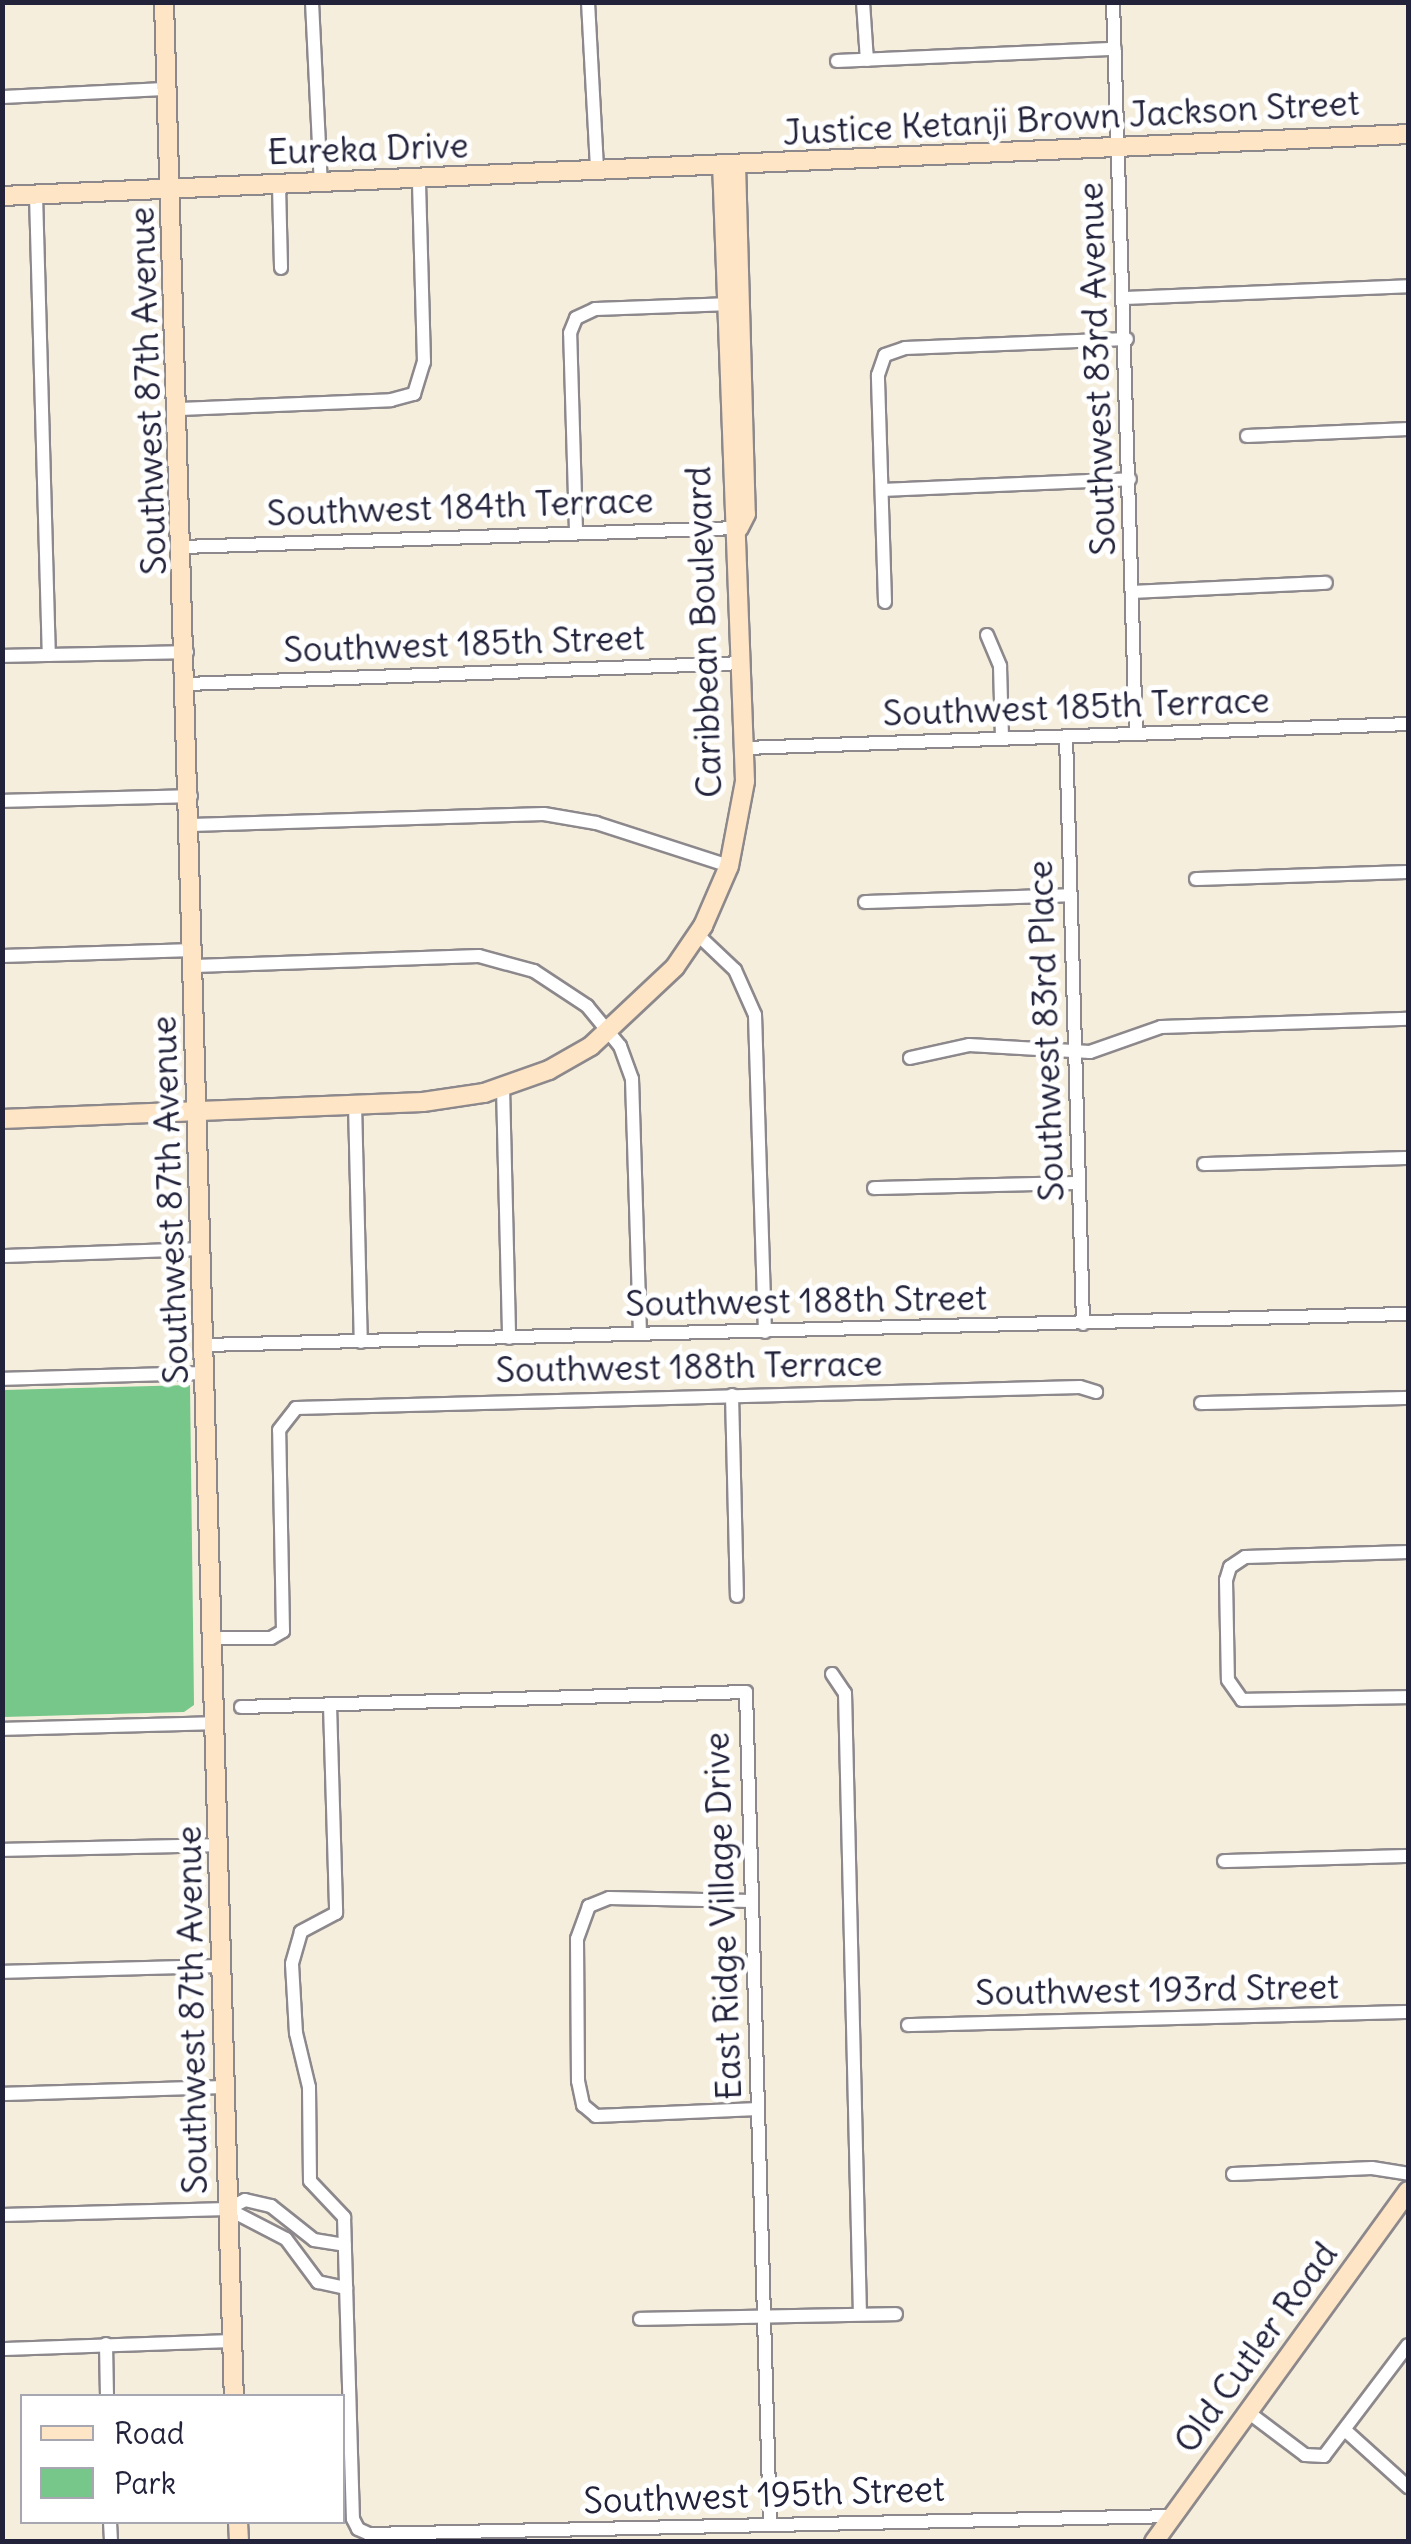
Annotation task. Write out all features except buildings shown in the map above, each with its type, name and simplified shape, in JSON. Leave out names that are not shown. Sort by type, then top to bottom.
[{"type":"street","name":"Southwest 87th Avenue","points":[[164,2],[174,188],[234,2394]]},
{"type":"street","points":[[312,2],[320,183]]},
{"type":"street","points":[[588,2],[597,170]]},
{"type":"street","points":[[864,2],[867,60]]},
{"type":"street","name":"Southwest 83rd Avenue","points":[[1113,2],[1136,734]]},
{"type":"street","points":[[837,61],[1115,50]]},
{"type":"street","points":[[2,97],[168,89]]},
{"type":"street","name":"Justice Ketanji Brown Jackson Street","points":[[729,164],[1408,134]]},
{"type":"street","name":"Eureka Drive","points":[[2,196],[729,164]]},
{"type":"street","name":"Caribbean Boulevard","points":[[2,1118],[436,1101],[503,1087],[561,1064],[609,1032],[658,988],[698,934],[728,866],[742,808],[745,748],[740,528],[746,514],[729,164]]},
{"type":"street","points":[[180,409],[400,400],[419,389],[424,362],[419,178]]},
{"type":"street","points":[[279,184],[281,268]]},
{"type":"street","points":[[36,195],[49,655]]},
{"type":"street","points":[[1125,298],[1408,286]]},
{"type":"street","points":[[576,531],[570,333],[576,318],[595,309],[733,304]]},
{"type":"street","points":[[885,602],[878,375],[886,355],[905,348],[1126,339]]},
{"type":"street","points":[[1248,436],[1408,429]]},
{"type":"street","points":[[882,490],[1130,480]]},
{"type":"street","name":"Southwest 184th Terrace","points":[[183,547],[740,528]]},
{"type":"street","points":[[1132,592],[1326,583]]},
{"type":"street","points":[[987,635],[1000,666],[1002,739]]},
{"type":"street","points":[[2,656],[186,652]]},
{"type":"street","name":"Southwest 185th Street","points":[[187,684],[743,663]]},
{"type":"street","name":"Southwest 185th Terrace","points":[[745,748],[1408,724]]},
{"type":"street","name":"Southwest 83rd Place","points":[[1066,736],[1084,1324]]},
{"type":"street","points":[[2,801],[191,796]]},
{"type":"street","points":[[191,825],[544,814],[596,823],[728,866]]},
{"type":"street","points":[[1196,879],[1408,872]]},
{"type":"street","points":[[865,902],[1070,894]]},
{"type":"street","points":[[698,934],[735,970],[756,1015],[765,1332]]},
{"type":"street","points":[[2,956],[489,958],[562,987],[609,1032],[632,1079],[640,1334]]},
{"type":"street","points":[[910,1058],[969,1046],[1075,1053],[1161,1027],[1408,1019]]},
{"type":"street","points":[[503,1087],[509,1338]]},
{"type":"street","points":[[355,1104],[361,1342]]},
{"type":"street","points":[[1204,1164],[1408,1158]]},
{"type":"street","points":[[874,1188],[1079,1183]]},
{"type":"street","points":[[2,1256],[202,1249]]},
{"type":"street","name":"Southwest 188th Street","points":[[205,1345],[1408,1314]]},
{"type":"street","points":[[2,1379],[206,1373]]},
{"type":"street","name":"Southwest 188th Terrace","points":[[213,1638],[282,1633],[284,1416],[305,1406],[1080,1386],[1096,1392]]},
{"type":"street","points":[[732,1395],[738,1596]]},
{"type":"street","points":[[1201,1403],[1408,1398]]},
{"type":"street","points":[[1408,1552],[1233,1563],[1226,1580],[1228,1680],[1235,1695],[1252,1703],[1408,1697]]},
{"type":"street","points":[[832,1674],[845,1693],[860,2314]]},
{"type":"street","name":"East Ridge Village Drive","points":[[241,1707],[746,1692],[770,2524]]},
{"type":"street","points":[[228,2209],[269,2227],[295,2248],[318,2282],[346,2288],[343,2214],[316,2194],[309,2174],[308,2080],[296,2033],[292,1964],[301,1932],[336,1913],[330,1705]]},
{"type":"street","points":[[2,1728],[215,1723]]},
{"type":"street","points":[[2,1850],[219,1845]]},
{"type":"street","points":[[1224,1861],[1408,1856]]},
{"type":"street","points":[[752,1901],[597,1901],[584,1914],[577,1939],[578,2088],[585,2108],[602,2117],[758,2108]]},
{"type":"street","points":[[2,1972],[223,1966]]},
{"type":"street","name":"Southwest 193rd Street","points":[[908,2025],[1408,2012]]},
{"type":"street","points":[[2,2094],[226,2088]]},
{"type":"street","points":[[1232,2174],[1372,2168],[1408,2174]]},
{"type":"street","name":"Old Cutler Road","points":[[1154,2542],[1408,2192]]},
{"type":"street","points":[[2,2216],[228,2209],[246,2200],[278,2211],[308,2234],[345,2245]]},
{"type":"street","points":[[269,2227],[278,2211]]},
{"type":"street","points":[[295,2248],[308,2234]]},
{"type":"street","name":"Southwest 195th Street","points":[[346,2288],[358,2529],[428,2534],[1172,2516]]},
{"type":"street","points":[[640,2319],[896,2314]]},
{"type":"street","points":[[2,2348],[232,2341]]},
{"type":"street","points":[[106,2344],[107,2394]]},
{"type":"street","points":[[1248,2412],[1310,2457],[1328,2454],[1408,2345]]},
{"type":"street","points":[[1346,2432],[1408,2487]]},
{"type":"green space","points":[[190,1385],[194,1705],[184,1712],[3,1717],[3,1390]]}]
